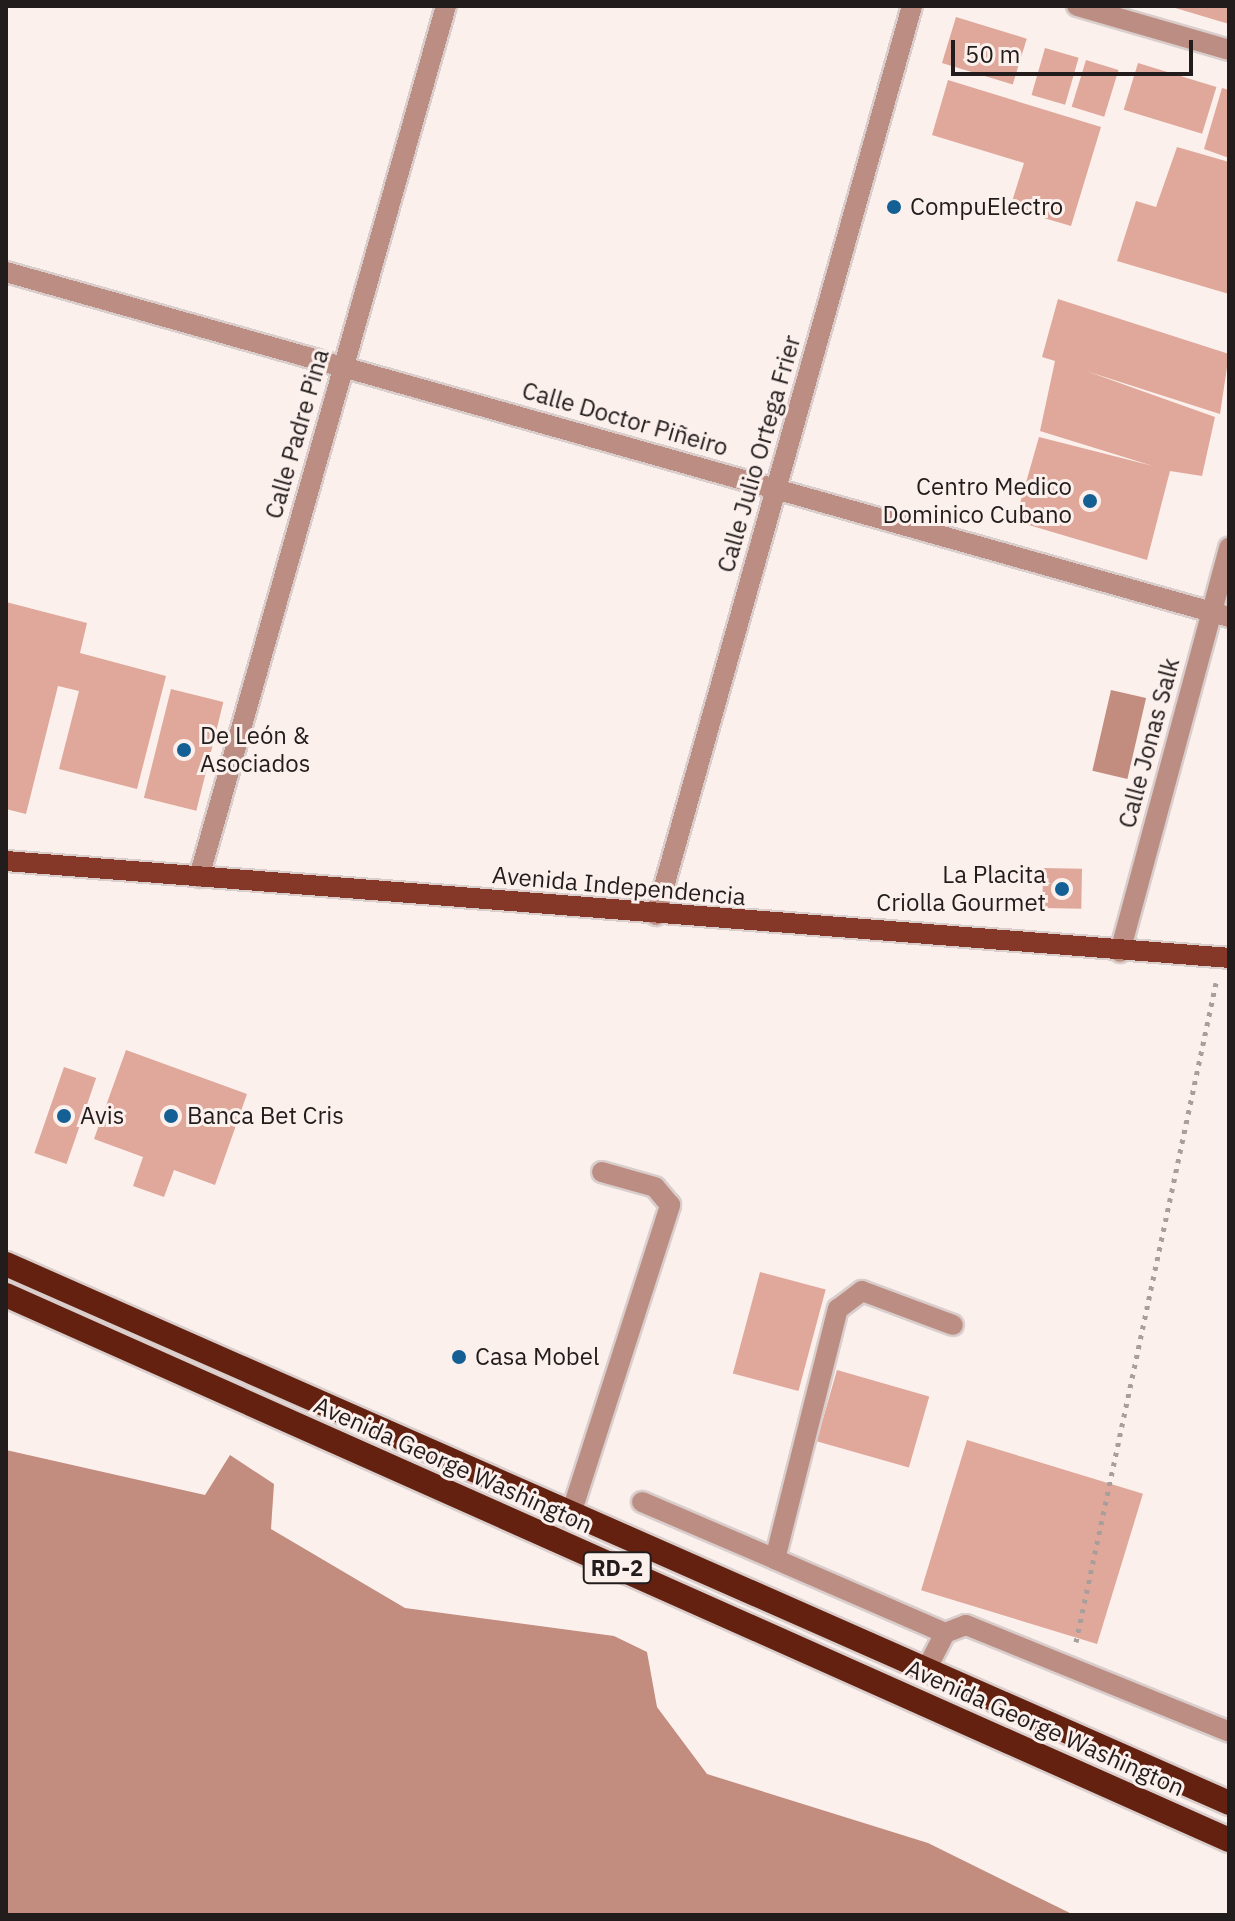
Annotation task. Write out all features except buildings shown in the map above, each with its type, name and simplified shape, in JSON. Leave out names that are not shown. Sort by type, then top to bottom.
[{"type":"highway","name":"Avenida George Washington","points":[[6,1264],[570,1517],[1229,1803]]},
{"type":"highway","name":"Avenida George Washington","points":[[6,1295],[1229,1840]]},
{"type":"main road","name":"Avenida Independencia","points":[[6,861],[1225,958]]},
{"type":"street","name":"Calle Padre Pina","points":[[199,877],[446,6]]},
{"type":"street","name":"Calle Julio Ortega Frier","points":[[656,915],[912,6]]},
{"type":"street","points":[[1077,6],[1229,50]]},
{"type":"street","name":"Calle Doctor Piñeiro","points":[[6,272],[1220,614]]},
{"type":"street","name":"Calle Jonas Salk","points":[[1120,952],[1220,614],[1229,547]]},
{"type":"street","points":[[570,1517],[670,1205],[655,1187],[602,1172]]},
{"type":"street","points":[[775,1559],[838,1309],[862,1291],[953,1325]]},
{"type":"street","points":[[642,1502],[945,1633]]},
{"type":"street","points":[[925,1672],[945,1633],[966,1625],[1229,1732]]},
{"type":"path","points":[[1070,1666],[1225,958]]},
{"type":"shaded area","points":[[1111,690],[1146,698],[1127,779],[1092,771]]},
{"type":"shaded area","points":[[6,1450],[205,1495],[230,1455],[274,1484],[271,1529],[405,1608],[614,1636],[647,1652],[657,1707],[707,1774],[928,1843],[1074,1915],[6,1915]]},
{"type":"place","name":"CompuElectro","points":[[894,207]]},
{"type":"place","name":"Centro Medico Dominico Cubano","points":[[1090,501]]},
{"type":"place","name":"De León & Asociados","points":[[184,750]]},
{"type":"place","name":"La Placita Criolla Gourmet","points":[[1062,889]]},
{"type":"place","name":"Avis","points":[[64,1116]]},
{"type":"place","name":"Banca Bet Cris","points":[[171,1116]]},
{"type":"place","name":"Casa Mobel","points":[[459,1357]]}]
